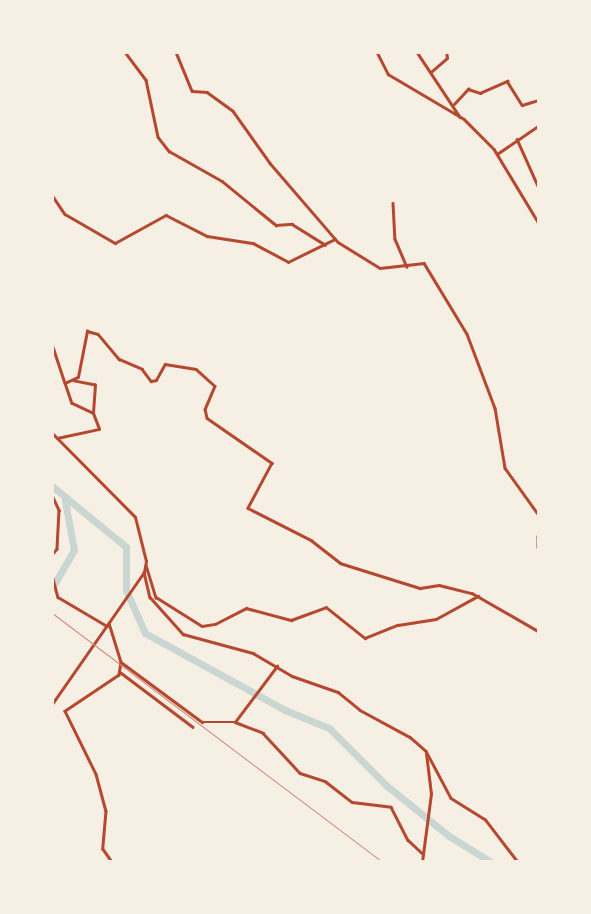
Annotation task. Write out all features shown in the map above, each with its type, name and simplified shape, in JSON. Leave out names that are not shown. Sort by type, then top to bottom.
[{"type":"main road","points":[[52,310],[52,332]]},
{"type":"main road","points":[[52,433],[136,517],[145,564],[144,572],[52,704]]},
{"type":"street","points":[[125,52],[149,88],[162,145],[222,181],[276,225],[292,224],[325,245]]},
{"type":"street","points":[[176,52],[192,91],[207,92],[233,111],[270,163],[335,239],[380,268],[407,267],[424,263],[467,334],[495,408],[505,468],[538,514]]},
{"type":"street","points":[[377,52],[388,74],[460,117],[498,154],[538,222]]},
{"type":"street","points":[[416,52],[454,104],[460,117]]},
{"type":"street","points":[[431,72],[447,58],[446,52]]},
{"type":"street","points":[[454,104],[468,89],[480,93],[507,81],[522,105],[538,100]]},
{"type":"street","points":[[498,154],[517,138],[538,126]]},
{"type":"street","points":[[517,138],[538,186]]},
{"type":"street","points":[[52,195],[65,214],[115,243],[166,215],[208,236],[253,243],[288,262],[335,239]]},
{"type":"street","points":[[393,203],[395,239],[407,267]]},
{"type":"street","points":[[74,381],[87,331],[98,334],[119,358],[142,369],[151,381],[160,376],[165,364],[196,369],[215,386],[205,410],[207,418],[272,464],[248,508],[361,571],[420,588],[439,585],[478,596],[500,606],[520,625],[538,631]]},
{"type":"street","points":[[52,344],[72,403],[93,413]]},
{"type":"street","points":[[57,438],[99,429],[93,413],[95,385],[74,381],[65,383]]},
{"type":"street","points":[[52,495],[59,510],[58,549],[52,555]]},
{"type":"street","points":[[538,536],[538,547]]},
{"type":"street","points":[[145,564],[156,597],[202,626],[215,624],[246,608],[291,620],[326,607],[365,638],[398,625],[436,619],[478,596]]},
{"type":"street","points":[[144,572],[150,597],[183,634],[253,652],[292,676],[338,692],[360,710],[393,725],[426,751],[451,798],[486,819],[518,862]]},
{"type":"street","points":[[52,575],[58,584],[58,597],[108,625],[121,662],[120,672],[66,711],[96,774],[106,811],[103,848],[112,862]]},
{"type":"street","points":[[121,662],[202,722],[236,722],[263,733],[300,773],[325,781],[352,802],[391,806],[408,840],[422,853]]},
{"type":"street","points":[[236,722],[277,666]]},
{"type":"street","points":[[120,672],[193,727]]},
{"type":"street","points":[[422,862],[432,794],[426,751]]},
{"type":"waterway","points":[[52,486],[126,547],[126,590],[145,633],[285,710],[329,728],[387,786],[449,836],[491,862]]},
{"type":"waterway","points":[[52,588],[74,550],[65,501]]},
{"type":"railway","points":[[52,613],[383,862]]}]
